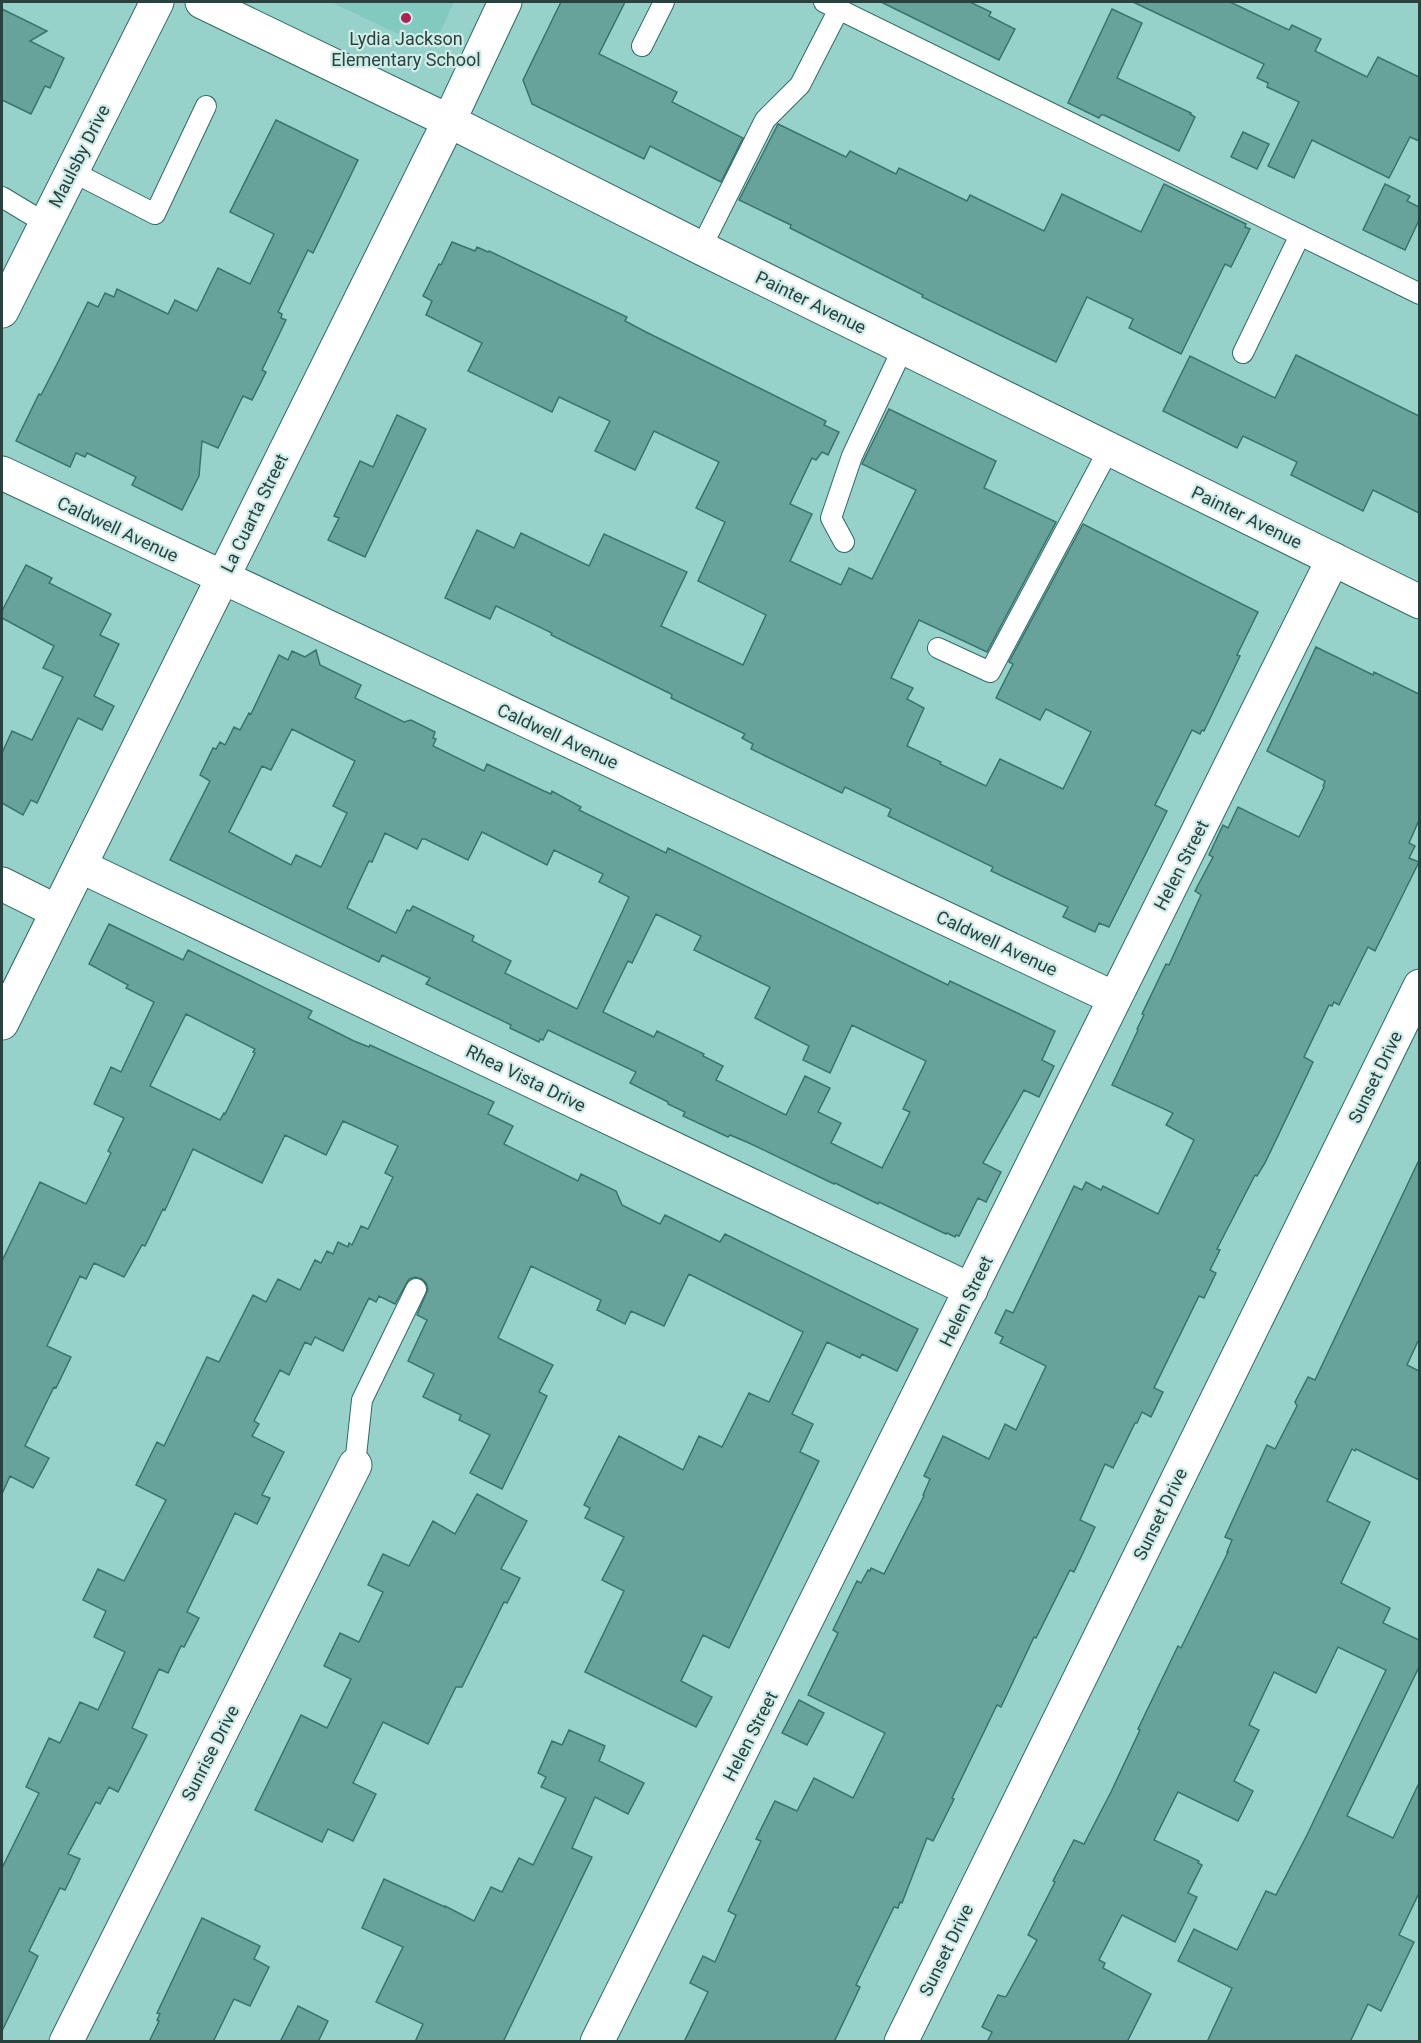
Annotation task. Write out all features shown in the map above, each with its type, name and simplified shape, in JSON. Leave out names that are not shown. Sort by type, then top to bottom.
[{"type":"street","name":"Maulsby Drive","points":[[2,311],[156,2]]},
{"type":"street","name":"Painter Avenue","points":[[202,2],[449,121],[701,248],[1419,602]]},
{"type":"street","name":"La Cuarta Street","points":[[2,1023],[449,121],[505,2]]},
{"type":"street","name":"Caldwell Avenue","points":[[2,473],[1114,998]]},
{"type":"street","name":"Helen Street","points":[[597,2042],[1333,559]]},
{"type":"street","name":"Rhea Vista Drive","points":[[81,866],[970,1290]]},
{"type":"street","points":[[2,884],[56,911]]},
{"type":"street","name":"Sunset Drive","points":[[901,2042],[1419,986]]},
{"type":"street","name":"Sunrise Drive","points":[[66,2042],[355,1465]]},
{"type":"lane","points":[[642,46],[664,2]]},
{"type":"lane","points":[[701,248],[765,120],[800,85],[831,5],[1419,294]]},
{"type":"lane","points":[[71,171],[155,214],[206,105]]},
{"type":"lane","points":[[2,197],[45,224]]},
{"type":"lane","points":[[1243,353],[1300,235]]},
{"type":"lane","points":[[844,542],[831,518],[852,456],[903,348]]},
{"type":"lane","points":[[938,648],[990,672],[1109,449]]},
{"type":"lane","points":[[355,1465],[362,1400],[416,1289]]},
{"type":"shaded area","name":"Lydia Jackson Elementary School","points":[[331,2],[454,2],[439,34],[421,45]]},
{"type":"building","points":[[561,2],[625,2],[599,54],[677,92],[672,102],[743,138],[721,182],[650,146],[644,159],[532,104],[523,80]]},
{"type":"building","points":[[881,2],[970,2],[991,12],[989,16],[1015,29],[999,60]]},
{"type":"building","points":[[1133,2],[1230,2],[1289,30],[1292,25],[1321,39],[1315,51],[1367,77],[1378,57],[1419,77],[1419,141],[1410,137],[1389,178],[1312,140],[1294,178],[1268,166],[1299,102],[1267,87],[1268,83],[1257,78],[1264,64]]},
{"type":"building","points":[[2,9],[47,31],[30,41],[64,58],[50,88],[45,86],[31,114],[2,100]]},
{"type":"building","points":[[1112,9],[1142,23],[1117,78],[1195,117],[1179,151],[1104,115],[1099,118],[1068,103]]},
{"type":"building","points":[[276,120],[358,160],[313,253],[308,250],[278,312],[282,314],[281,318],[286,320],[262,370],[266,372],[252,400],[243,396],[218,448],[202,441],[199,476],[182,510],[132,485],[136,477],[87,453],[85,457],[76,453],[70,467],[16,441],[88,302],[98,307],[105,293],[114,297],[117,289],[168,314],[175,300],[197,311],[218,268],[250,284],[274,234],[230,212]]},
{"type":"building","points":[[778,124],[846,157],[850,151],[896,174],[899,168],[967,201],[970,195],[1044,231],[1062,194],[1141,232],[1164,184],[1246,224],[1245,227],[1250,229],[1231,267],[1225,264],[1181,354],[1129,328],[1133,319],[1087,297],[1056,362],[922,297],[923,295],[790,228],[791,225],[739,200]]},
{"type":"building","points":[[1243,132],[1269,144],[1257,169],[1231,157]]},
{"type":"building","points":[[1385,184],[1410,196],[1407,201],[1419,207],[1419,220],[1405,250],[1363,230]]},
{"type":"building","points":[[452,242],[475,251],[477,247],[489,251],[627,317],[625,321],[826,421],[824,425],[839,432],[828,455],[822,452],[816,460],[812,458],[790,504],[812,514],[790,561],[841,585],[849,568],[872,579],[916,490],[862,464],[889,409],[996,461],[984,488],[1056,522],[987,652],[919,620],[891,678],[913,688],[907,699],[924,708],[907,746],[986,786],[1000,759],[1063,789],[1091,732],[1046,709],[1040,720],[996,698],[1013,664],[1009,662],[1083,524],[1258,612],[1204,731],[1202,730],[1200,734],[1192,730],[1155,805],[1167,811],[1109,927],[1099,923],[1095,932],[1063,917],[1068,907],[991,871],[993,867],[888,816],[891,809],[845,787],[842,793],[751,749],[753,744],[742,738],[745,734],[671,698],[672,695],[669,693],[551,635],[552,633],[496,606],[490,619],[445,598],[477,530],[514,548],[521,533],[589,566],[604,534],[687,572],[661,626],[743,665],[766,615],[698,581],[725,522],[696,508],[719,462],[654,431],[635,470],[595,451],[610,421],[559,397],[552,412],[468,371],[482,343],[426,315],[432,301],[423,296]]},
{"type":"building","points":[[1296,355],[1419,416],[1419,513],[1373,490],[1363,511],[1291,475],[1297,462],[1243,436],[1237,448],[1163,411],[1190,356],[1275,398]]},
{"type":"building","points":[[397,415],[426,429],[365,557],[328,540],[339,518],[334,516],[360,461],[373,467]]},
{"type":"building","points":[[26,565],[52,578],[49,583],[111,614],[100,635],[119,644],[94,696],[114,706],[102,730],[78,718],[37,803],[31,800],[23,815],[2,803],[2,753],[12,731],[32,740],[63,677],[43,668],[54,646],[2,618],[2,611]]},
{"type":"building","points":[[1316,647],[1373,675],[1374,672],[1419,694],[1419,820],[1409,843],[1415,846],[1409,858],[1419,862],[1375,951],[1368,947],[1339,1005],[1334,1002],[1332,1006],[1329,1005],[1304,1057],[1313,1062],[1265,1163],[1257,1176],[1255,1175],[1217,1249],[1220,1250],[1210,1270],[1216,1273],[1204,1298],[1199,1296],[1154,1388],[1163,1392],[1151,1417],[1142,1412],[1113,1468],[1105,1464],[1080,1520],[1095,1527],[1074,1572],[1070,1570],[1036,1638],[1034,1637],[1001,1707],[997,1705],[933,1841],[927,1838],[902,1903],[900,1902],[898,1908],[894,1907],[856,1985],[860,1987],[834,2042],[684,2042],[708,1992],[690,1983],[703,1956],[715,1962],[736,1915],[728,1911],[761,1841],[756,1839],[775,1801],[797,1811],[814,1778],[853,1798],[885,1733],[808,1695],[838,1633],[833,1630],[857,1581],[861,1583],[871,1568],[884,1574],[924,1496],[930,1479],[924,1476],[943,1436],[989,1459],[1005,1424],[1016,1430],[1046,1366],[1000,1343],[1003,1337],[995,1333],[1006,1310],[1013,1313],[1074,1186],[1082,1190],[1086,1182],[1101,1190],[1103,1186],[1158,1214],[1194,1140],[1166,1125],[1173,1113],[1112,1085],[1138,1030],[1144,1015],[1142,1014],[1166,964],[1169,965],[1201,895],[1195,891],[1213,857],[1209,855],[1223,825],[1228,828],[1238,807],[1299,837],[1324,787],[1325,781],[1267,751]]},
{"type":"building","points":[[316,650],[320,665],[361,685],[355,698],[404,722],[411,720],[435,732],[433,738],[436,739],[433,746],[484,771],[487,764],[551,794],[552,791],[581,807],[579,810],[666,853],[668,848],[948,985],[950,981],[1055,1031],[1042,1060],[1054,1066],[1039,1097],[1024,1090],[983,1163],[1001,1172],[986,1202],[978,1198],[959,1236],[946,1234],[749,1143],[730,1135],[728,1137],[683,1116],[685,1112],[630,1083],[636,1072],[548,1030],[543,1040],[540,1039],[539,1042],[510,1028],[511,1025],[426,984],[430,978],[382,955],[379,962],[170,860],[210,781],[200,775],[213,748],[216,749],[220,742],[225,745],[234,727],[240,730],[249,713],[251,714],[279,655],[288,660],[292,651],[305,657]],"holes":[[[292,729],[355,761],[333,806],[347,813],[321,867],[296,855],[291,865],[229,832],[262,766],[271,770]],[[482,832],[547,865],[554,850],[603,874],[599,882],[629,897],[577,1009],[505,973],[511,961],[472,941],[474,936],[413,906],[410,911],[407,910],[396,933],[347,908],[385,833],[417,849],[422,839],[425,839],[468,860]],[[656,914],[701,936],[694,950],[770,987],[755,1018],[809,1046],[803,1060],[830,1073],[852,1025],[926,1061],[903,1109],[910,1112],[882,1168],[831,1143],[841,1123],[818,1112],[830,1088],[805,1076],[786,1115],[716,1080],[723,1066],[703,1056],[704,1054],[657,1031],[654,1037],[603,1012],[628,961],[632,963]]]},
{"type":"building","points":[[109,924],[183,960],[188,950],[312,1011],[308,1018],[354,1041],[369,1047],[370,1045],[494,1102],[488,1114],[513,1126],[504,1144],[578,1181],[581,1174],[616,1191],[622,1205],[660,1224],[665,1215],[720,1242],[725,1234],[918,1329],[897,1371],[862,1354],[860,1358],[827,1342],[792,1414],[813,1424],[800,1452],[819,1461],[729,1648],[703,1635],[681,1681],[712,1697],[696,1727],[585,1672],[624,1591],[602,1580],[624,1537],[585,1518],[590,1508],[584,1505],[619,1436],[683,1470],[699,1436],[722,1447],[749,1393],[769,1402],[803,1332],[689,1274],[664,1326],[631,1311],[625,1324],[597,1310],[601,1300],[531,1266],[498,1338],[553,1365],[539,1392],[547,1396],[502,1489],[470,1473],[490,1435],[459,1420],[461,1415],[423,1397],[434,1374],[408,1361],[427,1320],[417,1315],[428,1289],[422,1279],[415,1277],[409,1279],[395,1304],[379,1296],[376,1302],[369,1298],[343,1351],[315,1337],[311,1345],[305,1342],[289,1375],[280,1370],[254,1421],[259,1424],[252,1436],[284,1452],[262,1495],[270,1498],[257,1524],[235,1513],[187,1612],[199,1618],[184,1647],[181,1646],[168,1673],[159,1669],[132,1728],[147,1735],[118,1792],[109,1787],[100,1804],[96,1802],[68,1854],[80,1859],[65,1890],[60,1888],[29,1951],[38,1956],[2,2031],[2,1868],[39,1793],[26,1787],[49,1738],[60,1743],[80,1702],[98,1710],[125,1652],[94,1637],[106,1611],[83,1600],[98,1569],[124,1581],[166,1500],[136,1485],[157,1442],[164,1446],[207,1357],[219,1362],[253,1295],[266,1302],[278,1279],[300,1290],[315,1260],[321,1263],[327,1251],[333,1254],[338,1242],[348,1247],[349,1243],[352,1245],[361,1226],[368,1229],[393,1177],[385,1173],[398,1146],[343,1121],[326,1155],[285,1135],[262,1183],[193,1149],[165,1210],[163,1209],[145,1246],[142,1245],[124,1277],[94,1263],[86,1279],[80,1276],[47,1346],[71,1357],[25,1446],[49,1458],[33,1488],[10,1476],[2,1494],[2,1261],[40,1182],[86,1204],[111,1153],[108,1151],[124,1118],[94,1104],[111,1067],[121,1072],[154,1002],[126,988],[128,985],[89,964]],"holes":[[[186,1014],[255,1049],[225,1114],[220,1120],[150,1086]]]},
{"type":"building","points":[[1419,1160],[1419,1339],[1407,1365],[1419,1371],[1419,1480],[1352,1449],[1327,1501],[1370,1522],[1341,1583],[1390,1608],[1383,1623],[1419,1640],[1419,1667],[1347,1816],[1393,1838],[1419,1783],[1419,1893],[1399,1935],[1414,1942],[1381,2011],[1368,2004],[1350,2042],[1207,2042],[1232,1988],[1178,1961],[1194,1929],[1237,1950],[1266,1891],[1276,1895],[1307,1835],[1386,1670],[1338,1647],[1316,1693],[1274,1672],[1249,1725],[1259,1730],[1234,1781],[1253,1791],[1238,1821],[1178,1792],[1154,1840],[1199,1861],[1198,1863],[1202,1865],[1188,1893],[1197,1897],[1175,1942],[1122,1915],[1099,1960],[1105,1963],[1103,1968],[1151,1994],[1127,2042],[987,2042],[992,2032],[982,2027],[998,1995],[1005,1997],[1007,1995],[1037,1940],[1028,1935],[1055,1882],[1053,1881],[1074,1840],[1084,1844],[1111,1792],[1178,1646],[1181,1648],[1228,1552],[1232,1540],[1225,1537],[1267,1445],[1275,1449],[1297,1406],[1295,1402],[1308,1377],[1315,1380]]},
{"type":"building","points":[[477,1494],[527,1521],[501,1569],[520,1578],[507,1603],[504,1602],[462,1687],[456,1687],[428,1744],[383,1722],[353,1783],[376,1794],[353,1841],[328,1829],[322,1842],[255,1810],[301,1715],[327,1728],[351,1679],[324,1666],[340,1633],[359,1642],[383,1592],[368,1585],[383,1554],[409,1566],[433,1521],[455,1534]]},
{"type":"building","points":[[799,1700],[824,1713],[807,1745],[782,1733]]},
{"type":"building","points":[[569,1730],[605,1746],[599,1761],[644,1783],[628,1814],[595,1797],[572,1848],[592,1857],[503,2042],[415,2042],[423,2024],[376,2002],[403,1947],[362,1928],[384,1879],[474,1921],[491,1887],[502,1892],[519,1858],[533,1865],[566,1798],[541,1787],[546,1777],[538,1773],[552,1741],[562,1745]]},
{"type":"building","points":[[202,1918],[260,1946],[254,1959],[269,1967],[250,2006],[234,1999],[213,2042],[149,2042],[159,2021],[157,2020],[160,2014],[157,2013]]},
{"type":"building","points":[[298,2006],[328,2021],[318,2042],[280,2042]]},
{"type":"place","name":"Lydia Jackson Elementary School","points":[[406,18]]}]
